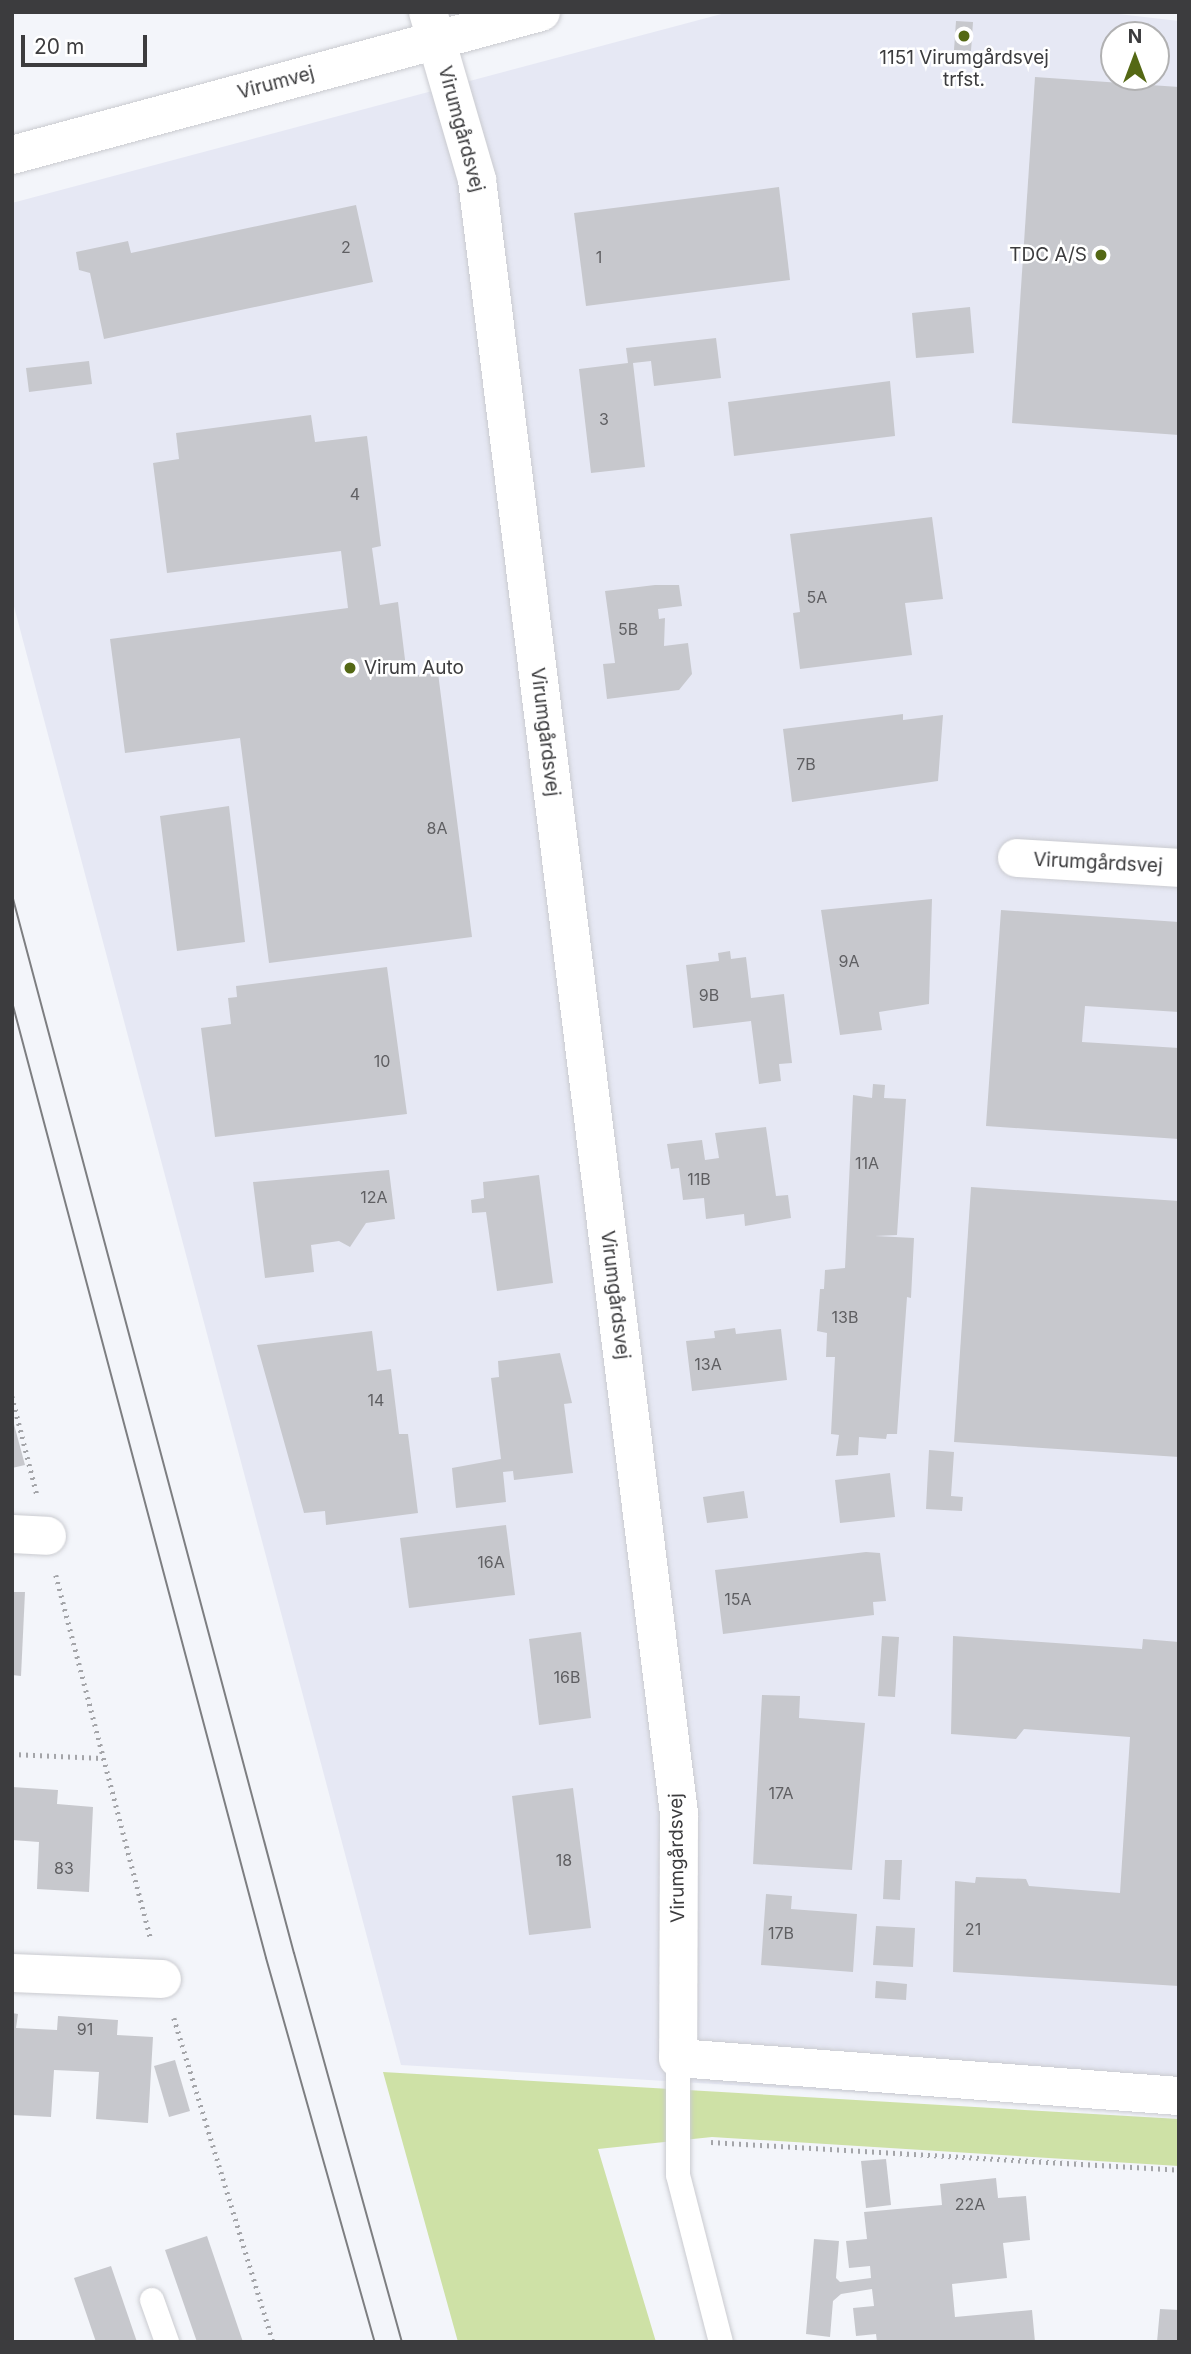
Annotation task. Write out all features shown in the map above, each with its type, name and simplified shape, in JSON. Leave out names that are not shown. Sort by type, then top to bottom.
[{"type":"street","name":"Virumvej","points":[[12,155],[432,25],[541,12]]},
{"type":"street","name":"Virumgårdsvej","points":[[432,25],[477,180],[677,1800],[678,2059]]},
{"type":"street","name":"Virumgårdsvej","points":[[1017,858],[1179,868]]},
{"type":"street","points":[[12,1973],[162,1979]]},
{"type":"street","points":[[678,2059],[1179,2096]]},
{"type":"lane","points":[[678,2059],[678,2175],[721,2342]]},
{"type":"lane","points":[[152,2300],[167,2342]]},
{"type":"path","points":[[12,1395],[29,1535],[102,1758],[162,1979],[273,2342]]},
{"type":"path","points":[[12,1754],[102,1758]]},
{"type":"path","points":[[678,2140],[1179,2170]]},
{"type":"shaded area","points":[[729,12],[1101,12],[1179,21],[1179,2112],[401,2065],[12,599],[12,203]]},
{"type":"green space","points":[[383,2072],[1179,2119],[1179,2166],[712,2137],[598,2149],[656,2342],[458,2342]]},
{"type":"building","name":"1151 Virumgårdsvej trfst.","points":[[956,21],[973,22],[971,51],[954,50]]},
{"type":"building","name":"TDC A/S","points":[[1035,77],[1100,82],[1100,91],[1170,91],[1170,86],[1179,87],[1179,435],[1012,423]]},
{"type":"building","points":[[779,187],[790,280],[586,306],[574,213]]},
{"type":"building","points":[[356,205],[373,282],[104,339],[90,273],[79,270],[76,252],[128,241],[131,253]]},
{"type":"building","points":[[970,307],[974,353],[916,358],[912,313]]},
{"type":"building","points":[[716,338],[721,378],[654,386],[651,361],[633,363],[645,467],[591,473],[579,369],[628,363],[626,348]]},
{"type":"building","points":[[89,361],[92,384],[29,392],[26,368]]},
{"type":"building","points":[[890,381],[895,436],[734,456],[728,402]]},
{"type":"building","points":[[311,415],[315,442],[367,436],[381,546],[372,548],[380,605],[398,602],[407,676],[438,673],[472,937],[269,963],[240,738],[125,753],[110,639],[348,608],[341,551],[167,573],[153,463],[179,459],[176,433]]},
{"type":"building","points":[[932,517],[943,599],[905,603],[912,655],[800,669],[793,613],[800,612],[790,534]]},
{"type":"building","points":[[679,585],[682,606],[658,609],[659,619],[665,618],[664,646],[688,643],[692,674],[679,690],[607,699],[603,664],[615,663],[605,591]]},
{"type":"building","points":[[903,714],[903,720],[943,715],[938,781],[792,802],[783,729]]},
{"type":"building","points":[[229,806],[245,942],[177,951],[160,816]]},
{"type":"building","points":[[932,899],[929,1004],[879,1012],[882,1030],[840,1035],[821,910]]},
{"type":"building","points":[[1001,910],[1179,922],[1179,1012],[1085,1006],[1082,1042],[1179,1048],[1179,1139],[986,1126]]},
{"type":"building","points":[[730,951],[731,959],[746,957],[751,998],[784,994],[792,1063],[779,1064],[781,1081],[759,1084],[751,1021],[693,1028],[686,965],[719,961],[718,953]]},
{"type":"building","points":[[387,967],[407,1114],[215,1137],[201,1028],[231,1024],[228,998],[237,997],[236,986]]},
{"type":"building","points":[[873,1084],[885,1085],[884,1098],[906,1099],[897,1235],[875,1236],[914,1238],[911,1298],[907,1297],[897,1434],[887,1434],[886,1439],[859,1437],[858,1455],[836,1456],[839,1435],[831,1434],[835,1357],[826,1357],[827,1333],[817,1331],[820,1289],[824,1289],[825,1270],[845,1268],[853,1095],[872,1098]]},
{"type":"building","points":[[766,1127],[776,1196],[788,1195],[791,1218],[745,1226],[744,1214],[706,1219],[704,1198],[683,1200],[679,1168],[671,1169],[667,1144],[702,1140],[705,1160],[719,1158],[715,1133]]},
{"type":"building","points":[[389,1170],[395,1219],[366,1223],[350,1247],[339,1241],[311,1245],[314,1272],[265,1278],[253,1182]]},
{"type":"building","points":[[539,1175],[553,1283],[497,1291],[486,1212],[472,1213],[471,1200],[484,1198],[483,1182]]},
{"type":"building","points":[[971,1187],[1179,1201],[1179,1457],[954,1442]]},
{"type":"building","points":[[735,1328],[736,1334],[781,1329],[787,1380],[692,1391],[686,1341],[715,1338],[714,1331]]},
{"type":"building","points":[[372,1331],[377,1371],[391,1369],[399,1434],[408,1434],[418,1513],[326,1525],[325,1511],[304,1513],[257,1345]]},
{"type":"building","points":[[560,1353],[572,1403],[564,1404],[573,1473],[514,1480],[513,1471],[503,1472],[506,1502],[456,1508],[452,1468],[501,1459],[491,1378],[499,1377],[498,1361]]},
{"type":"building","points":[[12,1417],[25,1465],[12,1468]]},
{"type":"building","points":[[929,1450],[954,1452],[951,1496],[963,1497],[962,1511],[926,1509]]},
{"type":"building","points":[[890,1473],[895,1517],[840,1523],[835,1480]]},
{"type":"building","points":[[744,1491],[748,1518],[707,1523],[703,1497]]},
{"type":"building","points":[[506,1525],[515,1595],[409,1608],[400,1538]]},
{"type":"building","points":[[866,1552],[880,1553],[886,1601],[873,1602],[874,1615],[723,1634],[715,1570]]},
{"type":"building","points":[[12,1592],[25,1592],[21,1676],[12,1675]]},
{"type":"building","points":[[581,1632],[591,1718],[539,1725],[529,1639]]},
{"type":"building","points":[[882,1636],[899,1637],[895,1697],[878,1696]]},
{"type":"building","points":[[953,1636],[1142,1649],[1143,1639],[1179,1642],[1179,1986],[953,1972],[955,1881],[975,1883],[976,1877],[1026,1879],[1029,1886],[1120,1893],[1130,1737],[1024,1729],[1016,1739],[951,1734]]},
{"type":"building","points":[[762,1695],[800,1696],[799,1718],[865,1723],[852,1870],[753,1864]]},
{"type":"building","points":[[12,1787],[58,1790],[57,1804],[93,1807],[89,1892],[37,1889],[39,1842],[12,1840]]},
{"type":"building","points":[[573,1788],[591,1928],[529,1935],[512,1796]]},
{"type":"building","points":[[885,1860],[902,1860],[900,1900],[883,1899]]},
{"type":"building","points":[[766,1894],[792,1896],[791,1909],[857,1914],[853,1972],[761,1965]]},
{"type":"building","points":[[876,1926],[915,1928],[913,1967],[873,1965]]},
{"type":"building","points":[[876,1981],[907,1984],[906,2000],[875,1998]]},
{"type":"building","points":[[12,2013],[18,2014],[16,2028],[57,2030],[58,2016],[118,2020],[117,2035],[153,2037],[148,2123],[96,2119],[99,2072],[54,2070],[51,2117],[12,2115]]},
{"type":"building","points":[[175,2060],[190,2111],[169,2117],[154,2066]]},
{"type":"building","points":[[886,2159],[891,2205],[866,2208],[861,2161]]},
{"type":"building","points":[[996,2178],[998,2198],[1026,2196],[1030,2240],[1003,2243],[1007,2278],[952,2284],[955,2317],[1032,2310],[1035,2342],[877,2342],[876,2334],[856,2336],[853,2308],[874,2306],[872,2289],[841,2294],[833,2301],[830,2337],[806,2334],[814,2239],[839,2241],[836,2278],[840,2282],[871,2278],[870,2266],[849,2268],[846,2241],[867,2239],[864,2212],[942,2205],[940,2184]]},
{"type":"building","points":[[207,2236],[243,2342],[197,2342],[165,2250]]},
{"type":"building","points":[[111,2266],[137,2342],[96,2342],[74,2278]]},
{"type":"building","points":[[1160,2309],[1179,2310],[1179,2342],[1157,2342]]},
{"type":"tram line","points":[[12,895],[294,1953],[402,2342]]},
{"type":"tram line","points":[[12,1002],[266,1958],[375,2342]]},
{"type":"place","name":"1151 Virumgårdsvej trfst.","points":[[964,36]]},
{"type":"place","name":"TDC A/S","points":[[1101,255]]},
{"type":"place","name":"Virum Auto","points":[[350,668]]}]
